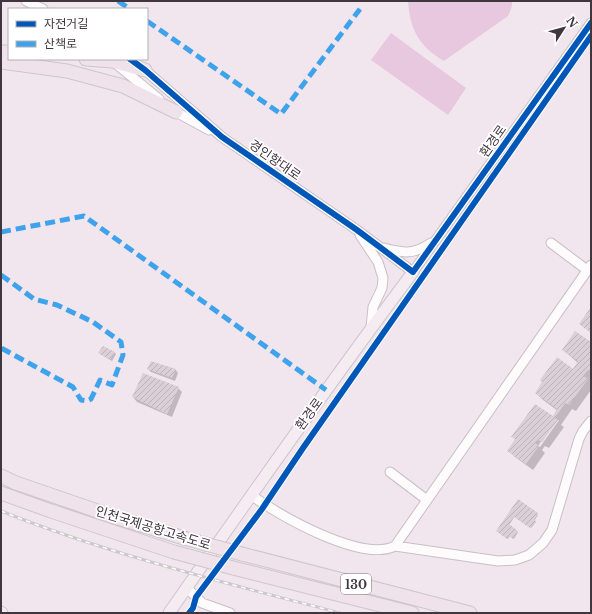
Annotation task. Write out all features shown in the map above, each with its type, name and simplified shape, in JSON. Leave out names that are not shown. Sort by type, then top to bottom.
[{"type":"highway","points":[[1,62],[67,70],[95,71],[108,66],[112,60],[145,70]]},
{"type":"highway","points":[[67,70],[123,86],[176,112]]},
{"type":"highway","name":"인천국제공항고속도로","points":[[1,476],[16,483],[115,517],[184,538],[470,613]]},
{"type":"highway","name":"인천국제공항고속도로","points":[[1,493],[174,552],[412,613]]},
{"type":"main road","name":"환경로","points":[[169,613],[251,495],[413,272]]},
{"type":"street","points":[[26,1],[41,8]]},
{"type":"street","name":"환경로","points":[[413,272],[591,23]]},
{"type":"street","name":"경인항대로","points":[[112,60],[176,112],[222,137],[380,246],[413,272]]},
{"type":"street","name":"경인항대로","points":[[131,60],[145,70],[222,137]]},
{"type":"street","points":[[380,246],[398,252],[415,252],[431,243],[446,226]]},
{"type":"street","points":[[357,230],[378,262],[383,278],[382,288],[373,307],[371,328]]},
{"type":"street","points":[[251,495],[283,516],[336,541],[378,550],[389,549],[395,546],[590,268],[551,243]]},
{"type":"street","points":[[395,546],[498,561],[515,560],[529,555],[543,543],[552,530],[577,446],[583,431],[591,421]]},
{"type":"street","points":[[390,472],[427,500]]},
{"type":"street","points":[[186,587],[202,603],[230,613]]},
{"type":"shaded area","points":[[408,1],[512,1],[512,3],[508,16],[444,61],[428,49],[417,36],[411,20]]},
{"type":"shaded area","points":[[391,33],[466,88],[448,115],[371,60]]},
{"type":"building","points":[[591,307],[591,333],[579,324]]},
{"type":"building","points":[[575,331],[591,342],[591,372],[588,370],[583,376],[588,379],[569,405],[565,403],[555,418],[558,420],[542,442],[538,440],[535,443],[539,446],[526,464],[507,451],[515,439],[511,437],[535,404],[553,416],[557,409],[535,393],[542,382],[540,380],[557,357],[573,369],[578,361],[562,350]]},
{"type":"building","points":[[103,346],[115,352],[110,360],[98,353]]},
{"type":"building","points":[[151,361],[176,369],[172,378],[147,369]]},
{"type":"building","points":[[143,373],[179,387],[167,414],[132,397]]},
{"type":"building","points":[[518,499],[538,513],[534,520],[536,521],[530,528],[514,517],[509,524],[518,531],[513,539],[509,536],[507,539],[496,531]]},
{"type":"railway","points":[[1,511],[42,527],[127,555],[340,613]]},
{"type":"marked path","points":[[118,1],[128,8]]},
{"type":"marked path","points":[[148,22],[281,114],[360,9]]},
{"type":"marked path","points":[[1,232],[84,216],[326,390]]},
{"type":"marked path","points":[[1,275],[34,299],[57,305],[93,322],[121,342],[123,355],[112,385],[100,380],[91,399],[87,401],[81,400],[73,387],[1,348]]},
{"type":"cycle path","points":[[131,60],[145,70],[222,137],[357,230],[413,272],[591,23]]},
{"type":"cycle path","points":[[189,613],[193,608],[196,597],[262,509],[591,36]]}]
